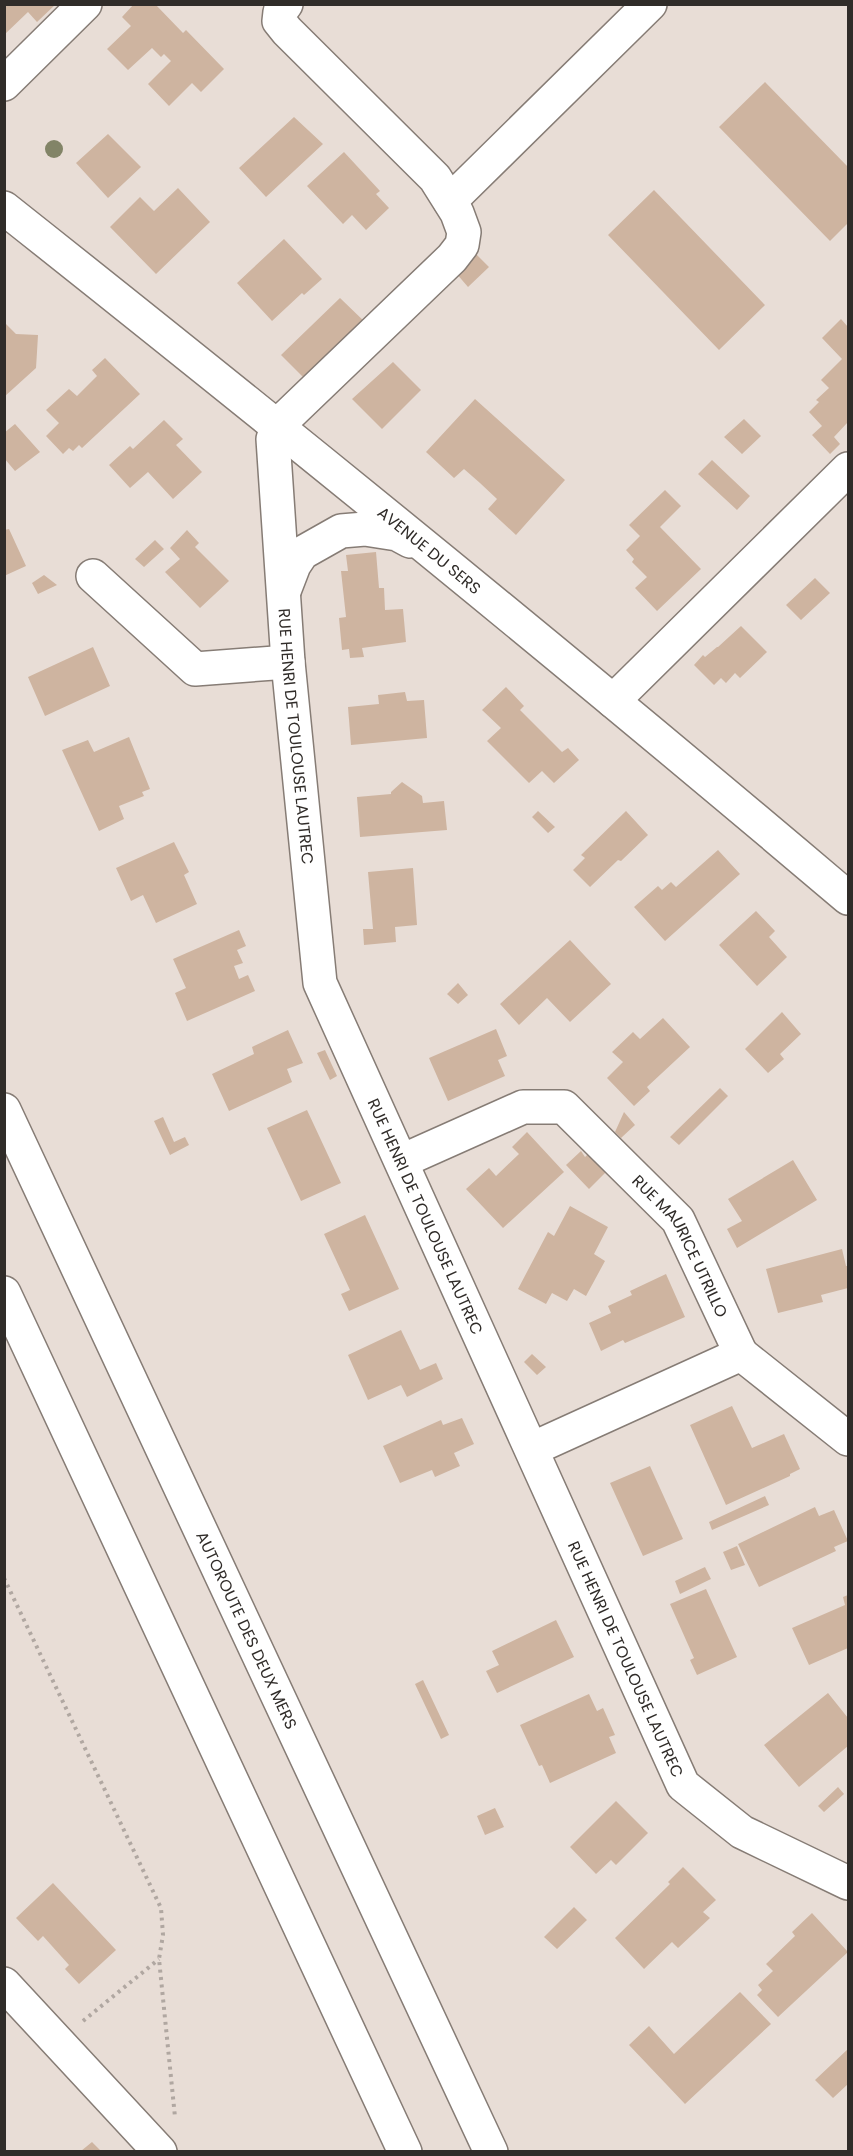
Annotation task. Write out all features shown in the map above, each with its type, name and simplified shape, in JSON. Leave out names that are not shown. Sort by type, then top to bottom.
[{"type":"main road","points":[[4,84],[85,4]]},
{"type":"main road","points":[[278,425],[452,258],[462,245],[464,232],[457,213],[435,178],[279,21],[280,12],[286,4]]},
{"type":"main road","points":[[450,201],[650,4]]},
{"type":"main road","name":"AVENUE DU SERS","points":[[4,208],[278,425],[849,898]]},
{"type":"main road","name":"RUE HENRI DE TOULOUSE LAUTREC","points":[[278,425],[273,439],[288,662],[320,983],[683,1785],[742,1832],[849,1883]]},
{"type":"main road","points":[[613,701],[849,469]]},
{"type":"main road","points":[[284,593],[294,566],[302,553],[341,531],[365,529],[398,534],[435,555]]},
{"type":"main road","points":[[93,576],[195,669],[288,662]]},
{"type":"main road","name":"RUE MAURICE UTRILLO","points":[[402,1161],[523,1107],[564,1107],[678,1220],[741,1354]]},
{"type":"main road","name":"AUTOROUTE DES DEUX MERS","points":[[4,1110],[491,2151]]},
{"type":"main road","points":[[4,1293],[405,2151]]},
{"type":"main road","points":[[532,1449],[741,1354],[849,1439]]},
{"type":"main road","points":[[4,1984],[160,2151]]},
{"type":"path","points":[[4,1578],[161,1908],[163,1935],[159,1959],[175,2121]]},
{"type":"path","points":[[58,2042],[159,1959]]},
{"type":"building","points":[[4,4],[56,4],[37,22],[28,12],[4,35]]},
{"type":"building","points":[[134,4],[155,4],[183,33],[186,30],[224,69],[201,92],[192,83],[169,106],[148,84],[171,61],[164,54],[161,57],[152,48],[128,70],[107,49],[131,26],[122,17]]},
{"type":"building","points":[[765,82],[848,167],[848,223],[830,241],[719,127]]},
{"type":"building","points":[[294,117],[323,144],[266,197],[239,168]]},
{"type":"building","points":[[108,134],[141,167],[108,198],[76,163]]},
{"type":"building","points":[[344,152],[380,191],[376,194],[389,208],[366,230],[352,215],[343,224],[307,186]]},
{"type":"building","points":[[178,188],[210,222],[156,274],[110,227],[140,197],[154,211]]},
{"type":"building","points":[[654,190],[765,305],[719,350],[608,235]]},
{"type":"building","points":[[284,239],[322,279],[304,295],[302,293],[272,321],[237,283]]},
{"type":"building","points":[[475,253],[489,267],[468,287],[456,273]]},
{"type":"building","points":[[340,298],[368,325],[308,382],[281,355]]},
{"type":"building","points":[[841,319],[848,327],[848,422],[834,437],[840,444],[830,454],[812,435],[822,426],[809,412],[819,402],[816,400],[829,388],[821,380],[842,359],[822,338]]},
{"type":"building","points":[[6,324],[16,334],[38,335],[36,368],[4,397],[4,326]]},
{"type":"building","points":[[105,358],[140,394],[82,448],[79,445],[73,451],[69,448],[63,454],[46,436],[59,423],[46,410],[69,389],[77,396],[97,376],[92,370]]},
{"type":"building","points":[[393,362],[421,390],[382,429],[352,399]]},
{"type":"building","points":[[475,399],[565,480],[516,535],[488,509],[497,499],[480,483],[464,469],[454,478],[426,452]]},
{"type":"building","points":[[744,419],[761,436],[742,454],[724,437]]},
{"type":"building","points":[[164,420],[183,439],[176,445],[202,472],[173,499],[148,472],[130,488],[109,465],[130,446],[133,449]]},
{"type":"building","points":[[15,424],[40,452],[15,471],[4,458],[4,433]]},
{"type":"building","points":[[712,460],[750,496],[737,510],[698,474]]},
{"type":"building","points":[[665,490],[681,506],[660,527],[701,569],[657,611],[635,588],[647,577],[632,562],[634,559],[626,550],[640,536],[629,525]]},
{"type":"building","points":[[9,529],[26,566],[4,576],[4,530]]},
{"type":"building","points":[[187,530],[199,543],[195,547],[229,581],[200,608],[165,572],[180,559],[170,548]]},
{"type":"building","points":[[155,540],[164,549],[144,567],[135,559]]},
{"type":"building","points":[[376,552],[379,588],[384,588],[385,610],[403,609],[406,642],[362,648],[364,657],[350,658],[349,649],[342,650],[339,618],[346,617],[341,571],[348,571],[346,555]]},
{"type":"building","points":[[44,575],[57,585],[38,594],[32,583]]},
{"type":"building","points":[[815,578],[830,593],[801,620],[786,605]]},
{"type":"building","points":[[741,626],[767,652],[740,678],[735,673],[726,683],[721,678],[714,685],[694,665],[703,655],[705,657]]},
{"type":"building","points":[[93,647],[110,686],[45,716],[28,677]]},
{"type":"building","points":[[506,687],[524,706],[520,710],[562,752],[568,748],[579,760],[554,783],[542,771],[529,783],[487,741],[501,728],[482,710]]},
{"type":"building","points":[[405,692],[407,701],[424,700],[427,738],[351,745],[348,707],[379,704],[378,695]]},
{"type":"building","points":[[129,737],[150,789],[142,792],[144,796],[119,806],[124,819],[99,831],[62,750],[88,740],[94,752]]},
{"type":"building","points":[[402,782],[422,796],[423,803],[444,801],[447,830],[360,837],[357,797],[391,794]]},
{"type":"building","points":[[538,811],[555,827],[548,833],[532,817]]},
{"type":"building","points":[[626,811],[648,835],[590,887],[573,870],[585,858],[581,855]]},
{"type":"building","points":[[174,842],[189,872],[184,875],[197,904],[156,923],[143,895],[131,901],[116,868]]},
{"type":"building","points":[[718,850],[740,874],[665,941],[634,907],[658,886],[662,890],[671,882],[676,887]]},
{"type":"building","points":[[413,868],[417,925],[395,927],[396,942],[364,945],[363,929],[373,929],[368,872]]},
{"type":"building","points":[[756,911],[775,931],[769,937],[787,957],[757,986],[719,945]]},
{"type":"building","points":[[239,930],[246,946],[237,950],[243,963],[234,966],[239,979],[248,975],[255,991],[187,1021],[175,993],[186,988],[173,959]]},
{"type":"building","points":[[570,940],[611,984],[570,1022],[547,998],[519,1025],[500,1004]]},
{"type":"building","points":[[458,983],[468,995],[458,1004],[447,994]]},
{"type":"building","points":[[782,1012],[801,1034],[780,1054],[784,1059],[768,1073],[745,1049]]},
{"type":"building","points":[[663,1018],[690,1047],[647,1087],[650,1091],[634,1106],[607,1078],[623,1062],[612,1052],[633,1032],[640,1039]]},
{"type":"building","points":[[496,1029],[507,1056],[498,1060],[505,1076],[448,1101],[429,1058]]},
{"type":"building","points":[[288,1030],[303,1063],[287,1069],[292,1082],[229,1111],[212,1074],[254,1054],[252,1047]]},
{"type":"building","points":[[325,1050],[337,1076],[330,1080],[317,1053]]},
{"type":"building","points":[[720,1088],[728,1096],[679,1145],[670,1137]]},
{"type":"building","points":[[307,1110],[341,1183],[301,1201],[267,1128]]},
{"type":"building","points":[[624,1112],[635,1125],[621,1138],[615,1132]]},
{"type":"building","points":[[163,1117],[174,1142],[185,1137],[189,1145],[170,1155],[154,1121]]},
{"type":"building","points":[[527,1132],[564,1172],[503,1228],[466,1189],[489,1168],[496,1176],[519,1154],[512,1147]]},
{"type":"building","points":[[592,1150],[610,1168],[589,1189],[566,1165],[581,1151],[585,1157]]},
{"type":"building","points":[[793,1160],[817,1200],[737,1248],[727,1229],[742,1221],[728,1199]]},
{"type":"building","points":[[570,1206],[608,1227],[594,1254],[605,1261],[586,1296],[574,1289],[567,1301],[552,1293],[546,1304],[518,1289],[548,1232],[554,1236]]},
{"type":"building","points":[[365,1215],[399,1289],[349,1311],[341,1294],[350,1290],[324,1234]]},
{"type":"building","points":[[842,1249],[846,1266],[848,1266],[848,1288],[821,1295],[823,1302],[778,1313],[766,1269]]},
{"type":"building","points":[[666,1274],[685,1317],[625,1343],[623,1340],[601,1351],[589,1323],[611,1313],[608,1306],[632,1295],[630,1291]]},
{"type":"building","points":[[401,1330],[420,1370],[436,1363],[443,1379],[407,1397],[401,1385],[368,1400],[348,1355]]},
{"type":"building","points":[[532,1354],[546,1367],[537,1375],[524,1362]]},
{"type":"building","points":[[732,1406],[752,1448],[784,1434],[800,1469],[790,1476],[726,1505],[690,1425]]},
{"type":"building","points":[[462,1418],[474,1444],[454,1453],[460,1466],[435,1477],[432,1470],[400,1483],[383,1446],[441,1420],[443,1425]]},
{"type":"building","points":[[650,1466],[683,1539],[643,1556],[610,1483]]},
{"type":"building","points":[[765,1496],[769,1505],[712,1530],[709,1522]]},
{"type":"building","points":[[815,1507],[819,1516],[834,1510],[848,1541],[834,1547],[836,1551],[759,1587],[738,1544]]},
{"type":"building","points":[[737,1546],[745,1565],[731,1570],[723,1552]]},
{"type":"building","points":[[705,1567],[711,1579],[680,1594],[675,1581]]},
{"type":"building","points":[[706,1589],[737,1657],[697,1675],[690,1660],[694,1658],[670,1604]]},
{"type":"building","points":[[848,1595],[848,1648],[809,1665],[792,1628],[845,1605],[843,1597]]},
{"type":"building","points":[[556,1620],[574,1657],[497,1693],[486,1671],[499,1665],[492,1651]]},
{"type":"building","points":[[423,1680],[449,1735],[441,1739],[415,1684]]},
{"type":"building","points":[[828,1693],[848,1718],[848,1746],[799,1787],[764,1745]]},
{"type":"building","points":[[589,1694],[597,1711],[603,1708],[615,1735],[609,1737],[616,1753],[550,1783],[542,1765],[539,1766],[520,1725]]},
{"type":"building","points":[[838,1787],[844,1794],[824,1812],[818,1806]]},
{"type":"building","points":[[616,1801],[648,1833],[616,1865],[611,1860],[596,1874],[570,1847]]},
{"type":"building","points":[[495,1808],[504,1827],[485,1835],[477,1816]]},
{"type":"building","points":[[683,1867],[716,1900],[703,1912],[710,1918],[678,1948],[672,1942],[644,1969],[615,1938],[670,1884],[668,1882]]},
{"type":"building","points":[[53,1883],[116,1950],[79,1984],[65,1969],[69,1965],[43,1936],[38,1941],[16,1918]]},
{"type":"building","points":[[574,1907],[587,1920],[557,1949],[544,1937]]},
{"type":"building","points":[[812,1913],[848,1952],[778,2017],[757,1995],[762,1990],[758,1985],[773,1971],[766,1964],[795,1936],[792,1932]]},
{"type":"building","points":[[740,1992],[771,2024],[685,2104],[629,2045],[649,2026],[674,2054]]},
{"type":"building","points":[[848,2049],[848,2084],[833,2098],[815,2080]]},
{"type":"building","points":[[92,2142],[101,2151],[81,2151]]}]
